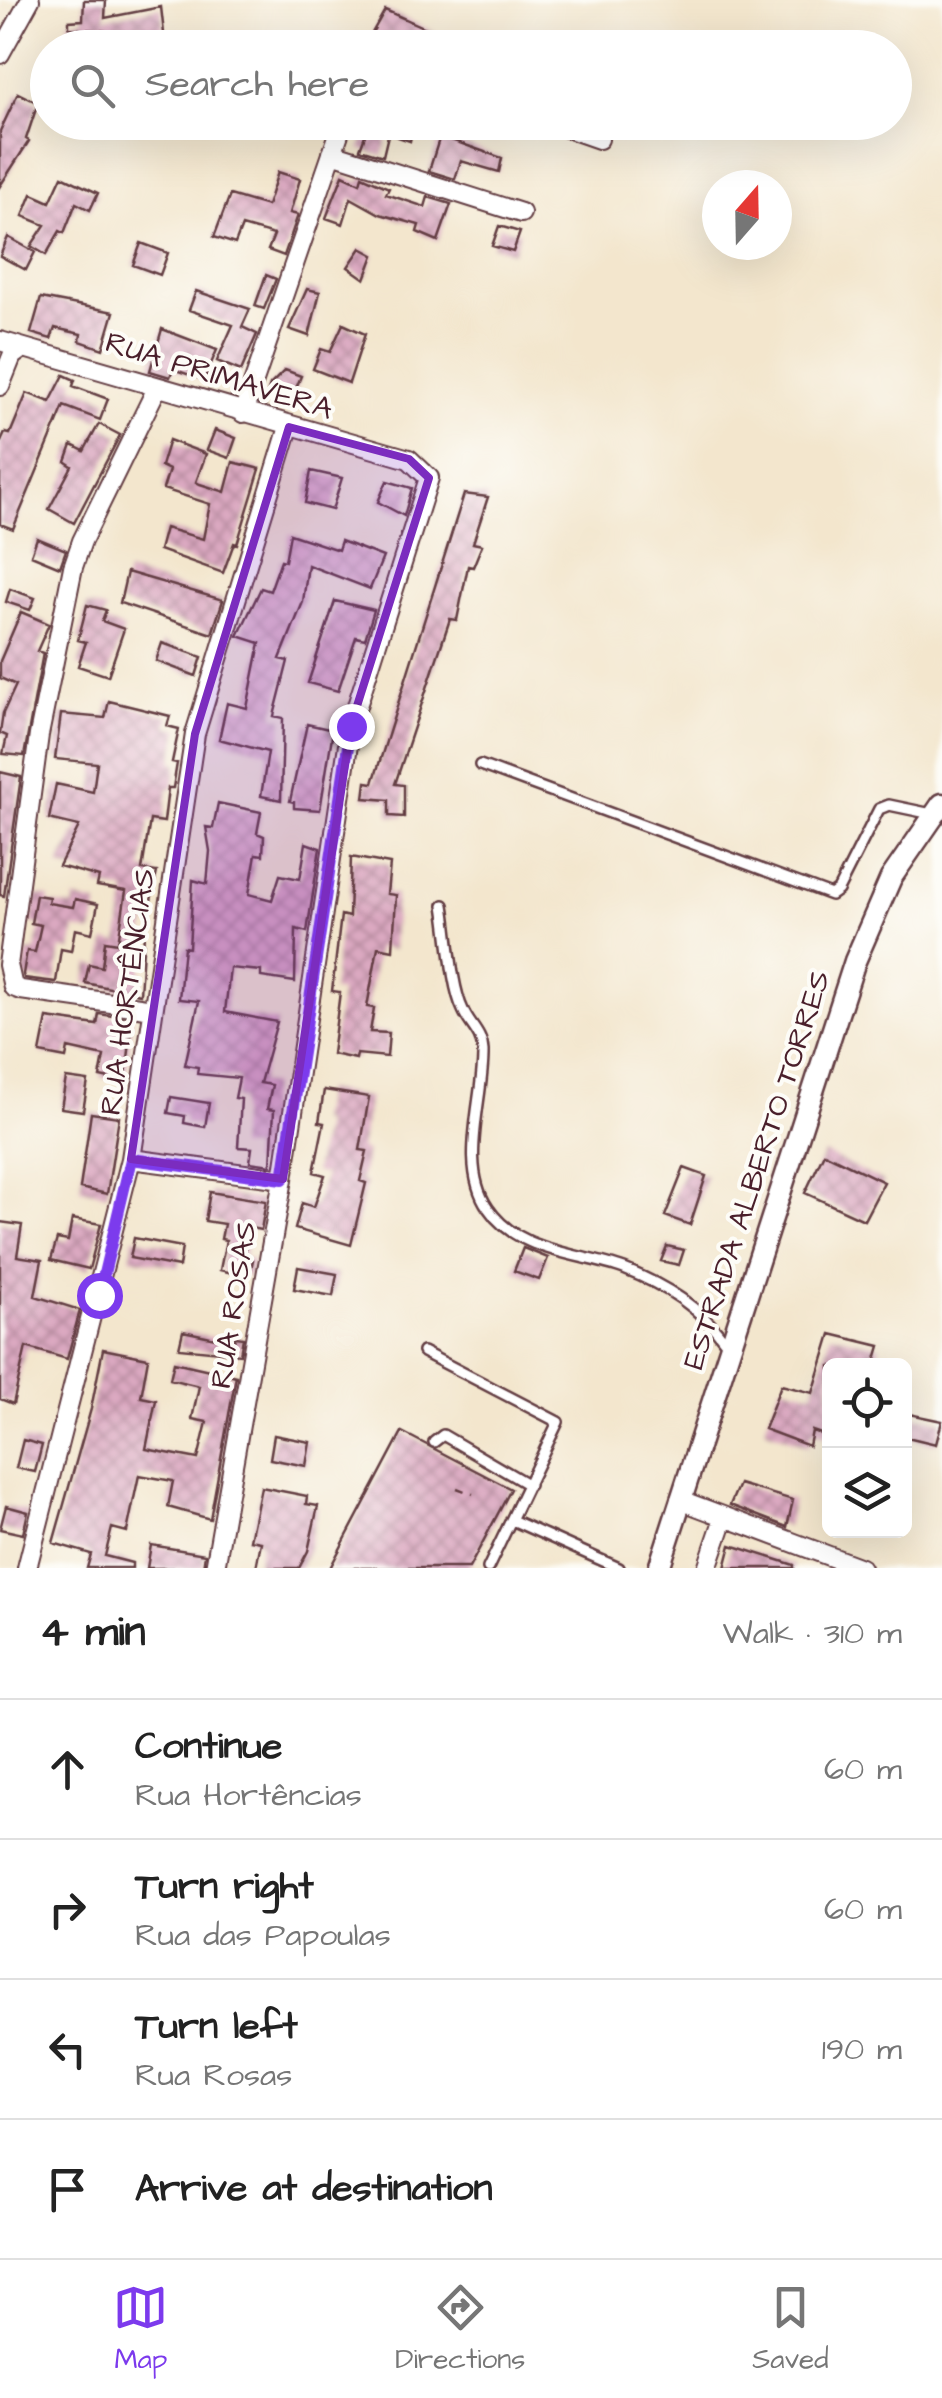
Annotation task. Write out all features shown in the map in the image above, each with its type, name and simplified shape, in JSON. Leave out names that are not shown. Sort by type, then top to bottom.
[{"type":"street","points":[[0,54],[30,0]]},
{"type":"street","points":[[243,413],[337,140]]},
{"type":"street","points":[[332,153],[521,213]]},
{"type":"street","name":"RUA PRIMAVERA","points":[[0,341],[410,459],[421,468]]},
{"type":"street","points":[[0,386],[12,356],[23,348]]},
{"type":"street","points":[[153,1010],[13,986],[8,965],[39,735],[66,597],[82,540],[157,388]]},
{"type":"street","name":"RUA HORTÊNCIAS","points":[[27,1568],[131,1159],[194,734],[290,427]]},
{"type":"street","name":"RUA ROSAS","points":[[215,1568],[283,1179],[338,788],[351,726],[427,490],[429,478],[421,468]]},
{"type":"street","name":"ESTRADA ALBERTO TORRES","points":[[659,1568],[855,961],[892,878],[937,809]]},
{"type":"street","points":[[131,1159],[283,1179]]},
{"type":"street","points":[[680,1500],[829,1563],[860,1568]]},
{"type":"street","points":[[707,1568],[724,1518]]},
{"type":"lane","points":[[480,765],[831,894],[838,890],[879,809],[889,805],[937,809]]},
{"type":"lane","points":[[444,905],[462,1009],[483,1046],[475,1150],[476,1183],[486,1207],[507,1231],[542,1248],[622,1268],[667,1288],[705,1314],[732,1350]]},
{"type":"lane","points":[[422,1352],[557,1419],[559,1426],[488,1568]]},
{"type":"lane","points":[[434,1442],[443,1435],[529,1485]]},
{"type":"lane","points":[[512,1520],[619,1568]]},
{"type":"path","points":[[456,1488],[474,1494]]},
{"type":"highlighted area","points":[[289,427],[409,459],[429,478],[427,490],[351,725],[283,1179],[131,1159],[195,734]]},
{"type":"building","points":[[84,0],[106,0],[105,18],[161,7],[164,30],[69,28],[69,21],[83,20]]},
{"type":"building","points":[[385,10],[430,30],[374,30]]},
{"type":"building","points":[[18,93],[30,99],[26,139],[29,141],[0,186],[0,131]]},
{"type":"building","points":[[363,140],[387,140],[383,156],[360,149]]},
{"type":"building","points":[[439,140],[451,140],[502,158],[499,172],[461,161],[455,179],[429,171]]},
{"type":"building","points":[[278,172],[300,179],[290,213],[298,215],[284,256],[268,250],[274,235],[242,226],[235,244],[214,237],[230,195],[267,206]]},
{"type":"building","points":[[343,175],[360,183],[362,176],[389,188],[386,194],[425,207],[428,197],[451,204],[438,241],[417,232],[419,225],[380,214],[351,198],[343,224],[326,218]]},
{"type":"building","points":[[62,176],[98,193],[90,210],[76,203],[64,233],[60,231],[46,255],[31,246],[45,225],[23,216],[32,194],[50,202]]},
{"type":"building","points":[[499,226],[520,232],[513,252],[492,246]]},
{"type":"building","points":[[8,237],[35,252],[26,270],[0,256]]},
{"type":"building","points":[[141,243],[168,253],[160,275],[133,265]]},
{"type":"building","points":[[361,248],[374,255],[365,279],[348,267]]},
{"type":"building","points":[[266,275],[276,279],[264,309],[255,306]]},
{"type":"building","points":[[307,289],[320,292],[309,336],[289,329]]},
{"type":"building","points":[[196,291],[250,309],[242,327],[257,334],[241,371],[217,361],[233,325],[189,310]]},
{"type":"building","points":[[41,298],[114,312],[103,349],[80,341],[81,334],[55,328],[51,339],[31,333]]},
{"type":"building","points":[[343,324],[365,334],[349,383],[313,369],[321,349],[330,352]]},
{"type":"building","points":[[162,329],[217,350],[204,380],[173,369],[170,377],[150,371]]},
{"type":"building","points":[[285,370],[301,376],[289,406],[266,397],[270,385]]},
{"type":"building","points":[[64,375],[75,380],[73,386],[108,399],[100,420],[64,406],[13,529],[0,524],[0,444],[5,433],[10,434],[27,393],[50,402]]},
{"type":"building","points":[[99,424],[120,435],[74,523],[49,509],[72,466],[66,462],[72,445],[84,451]]},
{"type":"building","points":[[215,430],[236,438],[229,458],[207,450]]},
{"type":"building","points":[[169,440],[206,454],[196,482],[225,492],[233,462],[260,469],[237,544],[234,543],[223,573],[159,550],[165,528],[203,539],[210,504],[163,489],[169,470],[161,466]]},
{"type":"building","points":[[311,471],[342,478],[332,510],[305,503]]},
{"type":"building","points":[[387,481],[412,488],[404,516],[378,502]]},
{"type":"building","points":[[464,494],[488,497],[473,543],[482,545],[473,567],[468,566],[457,620],[450,619],[395,784],[404,785],[404,817],[389,816],[389,800],[364,798],[366,782],[373,783]]},
{"type":"building","points":[[290,534],[338,550],[341,541],[383,557],[370,589],[308,565],[303,602],[280,659],[288,661],[274,716],[283,718],[281,800],[261,796],[268,752],[219,739],[227,703],[247,708],[260,643],[238,636],[261,588],[270,591],[281,560],[285,561]]},
{"type":"building","points":[[37,538],[66,550],[60,567],[31,555]]},
{"type":"building","points":[[127,572],[223,600],[212,634],[120,603]]},
{"type":"building","points":[[10,589],[35,598],[30,610],[6,602]]},
{"type":"building","points":[[335,601],[374,610],[365,639],[356,637],[338,691],[308,683]]},
{"type":"building","points":[[87,605],[106,610],[102,621],[124,629],[108,676],[78,666],[86,642],[78,640]]},
{"type":"building","points":[[21,612],[49,624],[37,651],[43,653],[24,756],[3,754],[7,736],[0,733],[3,713],[16,685],[0,678],[0,661]]},
{"type":"building","points":[[162,643],[202,657],[196,676],[156,661]]},
{"type":"building","points":[[109,701],[170,716],[167,726],[179,729],[172,762],[177,763],[173,788],[168,788],[164,822],[150,820],[142,870],[157,872],[144,934],[140,994],[85,983],[89,964],[102,967],[105,941],[118,943],[126,891],[97,886],[99,877],[59,866],[79,826],[49,819],[56,784],[93,792],[97,763],[55,759],[61,714],[105,718]]},
{"type":"building","points":[[307,724],[333,730],[320,810],[294,808],[290,801]]},
{"type":"building","points":[[0,772],[21,777],[4,896],[0,895]]},
{"type":"building","points":[[218,803],[261,812],[257,833],[264,836],[263,855],[256,854],[249,894],[272,900],[280,875],[300,879],[306,843],[320,848],[307,932],[296,929],[295,982],[261,977],[261,971],[230,968],[225,1012],[277,1022],[260,1083],[272,1085],[267,1109],[274,1110],[271,1165],[250,1162],[252,1148],[238,1147],[241,1099],[235,1098],[239,1078],[197,1074],[198,1067],[185,1065],[199,1001],[179,999],[184,947],[189,948],[193,880],[207,884],[210,851],[206,827],[213,828]]},
{"type":"building","points":[[351,857],[390,864],[387,894],[396,895],[393,950],[378,947],[367,1007],[374,1008],[370,1032],[389,1033],[387,1057],[357,1054],[356,1059],[332,1054],[340,992],[332,991],[341,915],[349,917]]},
{"type":"building","points":[[36,895],[49,897],[48,903],[73,907],[75,899],[98,904],[92,933],[75,929],[71,951],[61,949],[56,982],[24,978],[23,974],[27,951],[35,952],[41,925],[31,923]]},
{"type":"building","points":[[99,1014],[133,1019],[125,1082],[100,1077],[104,1056],[68,1048],[66,1058],[40,1053],[47,1018],[97,1025]]},
{"type":"building","points":[[66,1078],[88,1081],[83,1111],[61,1108]]},
{"type":"building","points":[[324,1090],[369,1097],[360,1150],[367,1151],[360,1181],[366,1183],[351,1245],[295,1229],[302,1203],[314,1207],[325,1175],[314,1172],[324,1123],[319,1122]]},
{"type":"building","points":[[171,1097],[209,1103],[205,1127],[184,1123],[185,1116],[168,1113]]},
{"type":"building","points":[[91,1113],[119,1117],[107,1194],[80,1188]]},
{"type":"building","points":[[824,1153],[884,1182],[864,1220],[805,1193]]},
{"type":"building","points":[[684,1168],[706,1176],[690,1225],[665,1216]]},
{"type":"building","points":[[210,1192],[266,1201],[261,1230],[250,1228],[244,1258],[253,1260],[249,1277],[220,1270],[226,1240],[221,1239],[224,1224],[205,1221]]},
{"type":"building","points":[[72,1219],[101,1224],[89,1269],[51,1260],[57,1239],[68,1241]]},
{"type":"building","points":[[0,1222],[22,1225],[17,1256],[42,1260],[35,1296],[80,1310],[67,1359],[26,1347],[13,1404],[0,1399]]},
{"type":"building","points":[[134,1238],[182,1247],[179,1267],[130,1258]]},
{"type":"building","points":[[667,1246],[684,1250],[679,1265],[661,1261]]},
{"type":"building","points":[[523,1248],[548,1258],[539,1280],[514,1271]]},
{"type":"building","points":[[298,1267],[337,1274],[333,1296],[294,1289]]},
{"type":"building","points":[[183,1331],[234,1342],[235,1337],[243,1338],[240,1354],[179,1348]]},
{"type":"building","points":[[831,1334],[880,1346],[876,1358],[824,1358]]},
{"type":"building","points":[[103,1349],[148,1358],[141,1397],[156,1400],[146,1449],[198,1459],[207,1422],[192,1419],[199,1386],[170,1379],[174,1362],[236,1376],[210,1519],[168,1507],[173,1481],[139,1475],[127,1532],[112,1528],[105,1556],[132,1563],[132,1568],[87,1568],[91,1554],[53,1543],[91,1409]]},
{"type":"building","points":[[822,1364],[822,1434],[812,1431],[809,1446],[764,1429],[781,1385],[813,1393]]},
{"type":"building","points":[[912,1415],[942,1421],[936,1444],[912,1438]]},
{"type":"building","points":[[402,1432],[511,1489],[469,1568],[330,1568]]},
{"type":"building","points":[[274,1435],[310,1442],[306,1466],[270,1459]]},
{"type":"building","points":[[23,1440],[42,1445],[35,1472],[16,1468]]},
{"type":"building","points":[[739,1484],[793,1500],[787,1527],[730,1505]]},
{"type":"building","points":[[261,1487],[307,1496],[306,1504],[318,1506],[308,1551],[299,1568],[256,1568],[261,1542],[250,1540]]},
{"type":"building","points":[[6,1506],[28,1512],[23,1534],[0,1529]]},
{"type":"building","points":[[151,1545],[205,1554],[203,1568],[147,1568]]},
{"type":"building","points":[[731,1545],[794,1565],[794,1568],[725,1568]]},
{"type":"route","points":[[99,1295],[131,1159],[283,1179],[338,788],[351,726]]}]
